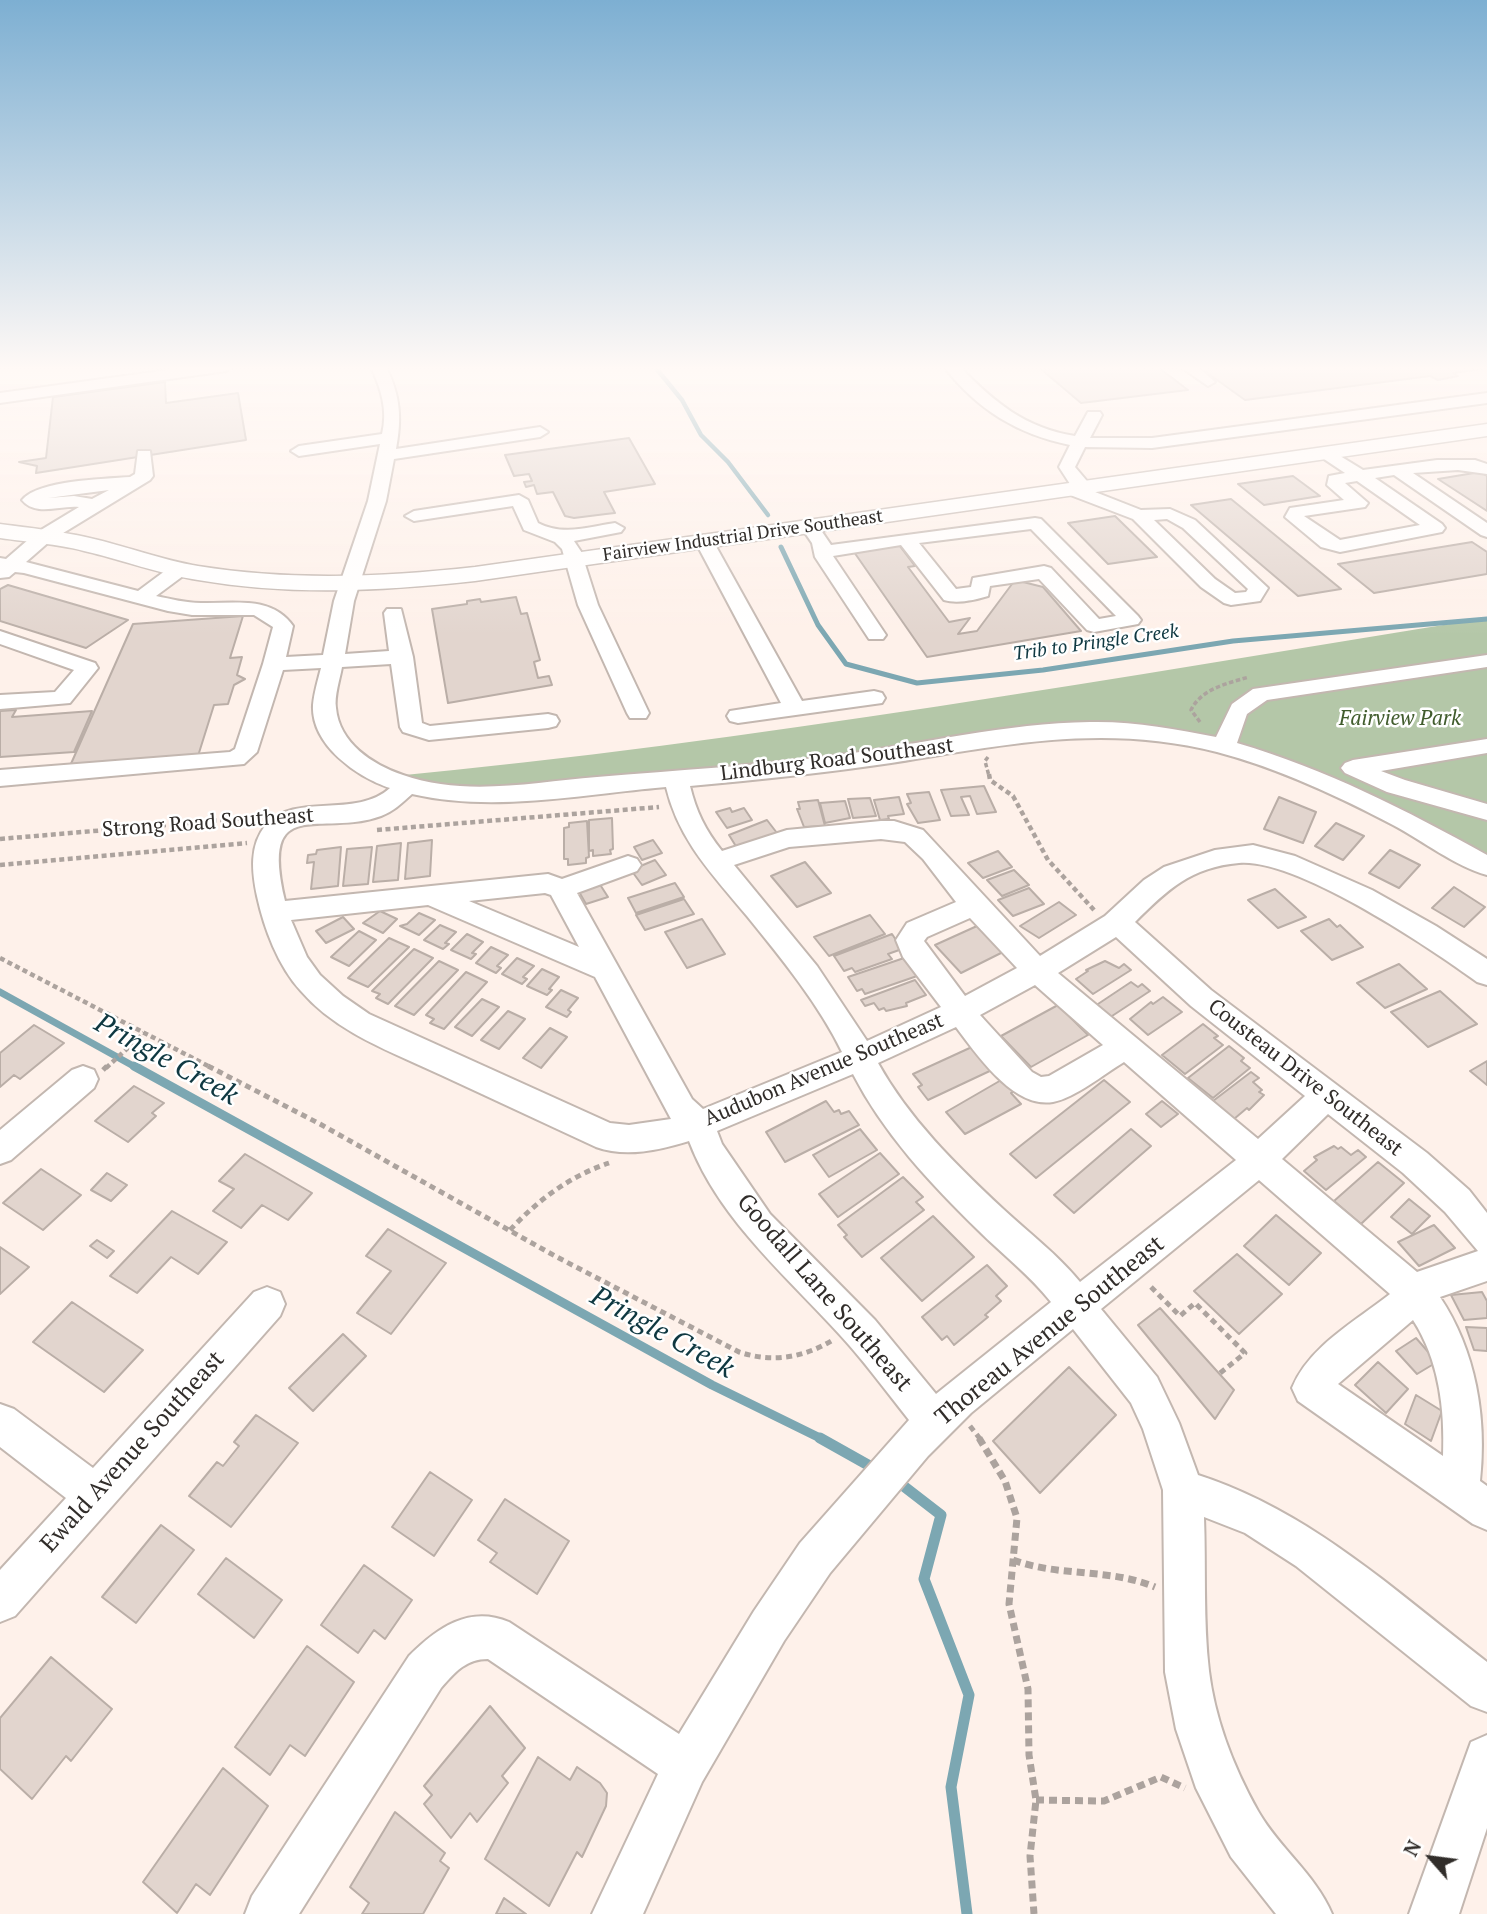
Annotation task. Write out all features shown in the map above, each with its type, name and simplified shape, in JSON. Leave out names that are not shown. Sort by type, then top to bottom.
[{"type":"main road","name":"Fairview Industrial Drive Southeast","points":[[0,531],[88,544],[180,569],[256,580],[349,584],[430,579],[575,560],[1303,456]]},
{"type":"street","points":[[4,568],[43,537],[144,476],[144,456]]},
{"type":"street","name":"Lindburg Road Southeast","points":[[386,456],[377,501],[349,584],[325,691],[324,708],[335,740],[344,751],[362,765],[407,785],[447,793],[482,794],[856,761],[1042,730],[1125,730],[1227,740],[1367,799],[1487,866]]},
{"type":"street","points":[[1072,456],[1067,467],[1077,488],[1139,515],[1208,583],[1231,599],[1253,597],[1258,588],[1189,524],[1170,514],[1139,515]]},
{"type":"street","points":[[1332,456],[1436,528]]},
{"type":"street","points":[[1401,535],[1336,485],[1335,480],[1467,463],[1487,469]]},
{"type":"street","points":[[1399,471],[1481,527]]},
{"type":"street","points":[[96,505],[74,501],[37,504],[31,500],[46,492],[125,480],[131,484]]},
{"type":"street","points":[[414,516],[519,500],[530,526],[563,537],[568,542],[575,560],[588,605],[638,713]]},
{"type":"street","points":[[1370,511],[1296,512],[1294,517],[1328,543],[1340,546],[1436,528],[1481,527]]},
{"type":"street","points":[[823,552],[910,538],[1035,523],[1131,620],[1094,626],[1044,572],[980,582],[981,592],[951,596],[910,538],[895,514]]},
{"type":"street","points":[[563,537],[615,527]]},
{"type":"street","points":[[810,527],[876,635]]},
{"type":"street","points":[[704,541],[795,708]]},
{"type":"street","points":[[0,778],[236,760],[245,752],[274,664],[283,626],[273,615],[241,609],[195,610],[4,568]]},
{"type":"street","points":[[140,599],[180,569]]},
{"type":"street","points":[[394,613],[411,727],[429,733],[548,721]]},
{"type":"street","points":[[0,637],[87,668],[62,698],[0,702]]},
{"type":"street","points":[[274,664],[401,657]]},
{"type":"street","points":[[1227,740],[1236,712],[1246,701],[1261,694],[1487,660]]},
{"type":"street","points":[[738,716],[874,698]]},
{"type":"street","points":[[1487,746],[1353,768],[1396,786],[1487,812]]},
{"type":"street","points":[[676,778],[688,822],[715,862],[778,934],[847,1032],[896,1116],[922,1151],[991,1220],[1051,1274],[1144,1390],[1160,1423],[1183,1490],[1187,1672],[1199,1729],[1219,1788],[1248,1840],[1307,1914]]},
{"type":"street","name":"Strong Road Southeast","points":[[291,819],[372,810],[388,803],[407,785]]},
{"type":"street","points":[[270,839],[282,824],[291,819]]},
{"type":"street","points":[[715,862],[777,840],[894,830],[914,836],[974,905],[1037,971],[1417,1294],[1432,1313],[1454,1366],[1464,1424],[1464,1459],[1473,1500]]},
{"type":"street","name":"Audubon Avenue Southeast","points":[[270,839],[268,883],[280,932],[304,975],[340,1011],[368,1028],[607,1137],[627,1140],[645,1139],[698,1124],[860,1058],[1037,971],[1154,886],[1186,868],[1224,857],[1253,854],[1288,862],[1416,926],[1487,974]]},
{"type":"street","points":[[274,912],[548,883],[561,889],[628,865]]},
{"type":"street","name":"Goodall Lane Southeast","points":[[561,889],[681,1108],[698,1124],[709,1152],[758,1225],[854,1325],[937,1427]]},
{"type":"street","points":[[431,895],[603,969]]},
{"type":"street","points":[[974,905],[917,930],[910,940],[913,950],[959,1011],[1021,1081],[1038,1090],[1055,1089],[1126,1046]]},
{"type":"street","name":"Cousteau Drive Southeast","points":[[1107,918],[1201,998],[1415,1163],[1457,1202],[1487,1239]]},
{"type":"street","points":[[0,1150],[97,1071]]},
{"type":"street","name":"Thoreau Avenue Southeast","points":[[617,1914],[686,1766],[769,1626],[807,1569],[868,1498],[968,1392],[1149,1250],[1259,1159],[1326,1096]]},
{"type":"street","points":[[1473,1500],[1311,1388],[1328,1367],[1432,1282],[1487,1265]]},
{"type":"street","name":"Ewald Avenue Southeast","points":[[0,1601],[267,1304]]},
{"type":"street","points":[[0,1423],[94,1494]]},
{"type":"street","points":[[1183,1490],[1226,1504],[1259,1519],[1311,1551],[1487,1690]]},
{"type":"street","points":[[270,1914],[425,1672],[448,1648],[472,1636],[494,1637],[686,1766]]},
{"type":"street","points":[[1434,1914],[1487,1758]]},
{"type":"path","points":[[1227,740],[1195,719],[1191,710],[1193,704],[1201,696],[1254,676]]},
{"type":"path","points":[[997,754],[985,761],[990,780],[1013,796],[1048,860],[1107,918]]},
{"type":"path","points":[[374,830],[659,807]]},
{"type":"path","name":"Strong Road Southeast","points":[[0,839],[270,816],[291,819]]},
{"type":"path","points":[[0,865],[270,839]]},
{"type":"path","points":[[0,958],[320,1124],[669,1317],[752,1358],[768,1361],[804,1354],[825,1345],[854,1325]]},
{"type":"path","points":[[97,1071],[144,1034]]},
{"type":"path","points":[[510,1230],[527,1212],[573,1180],[598,1166],[619,1162]]},
{"type":"path","points":[[1151,1287],[1180,1316],[1195,1303],[1245,1353],[1219,1374]]},
{"type":"path","points":[[937,1427],[999,1466],[1010,1490],[1017,1518],[1009,1604],[1027,1678],[1029,1755],[1036,1800],[1031,1856],[1034,1914]]},
{"type":"path","points":[[1013,1560],[1048,1570],[1098,1572],[1132,1577],[1160,1588]]},
{"type":"path","points":[[1036,1800],[1104,1801],[1161,1777],[1174,1781],[1191,1793]]},
{"type":"green space","name":"Fairview Park","points":[[1487,618],[1487,866],[1299,770],[1125,730],[505,793],[385,777],[523,763],[799,727]]},
{"type":"building","points":[[142,456],[36,473],[37,466],[19,462],[46,458]]},
{"type":"building","points":[[506,456],[639,456],[655,484],[604,492],[615,513],[574,518],[565,516],[553,492],[537,494],[534,485],[526,487],[524,482],[532,481],[529,474],[514,476]]},
{"type":"building","points":[[1480,472],[1487,476],[1487,511],[1438,479]]},
{"type":"building","points":[[1293,476],[1320,496],[1264,505],[1238,484]]},
{"type":"building","points":[[1231,499],[1341,589],[1298,596],[1191,505]]},
{"type":"building","points":[[1115,516],[1157,557],[1108,564],[1068,523]]},
{"type":"building","points":[[1472,542],[1487,552],[1487,574],[1374,593],[1338,564]]},
{"type":"building","points":[[899,545],[915,566],[908,567],[949,622],[970,618],[958,634],[977,631],[1015,580],[1043,587],[1081,631],[927,657],[854,552]]},
{"type":"building","points":[[8,585],[128,620],[86,648],[0,621],[0,589]]},
{"type":"building","points":[[516,597],[521,614],[527,613],[540,660],[534,662],[538,678],[549,676],[552,685],[448,703],[432,609],[467,604],[467,601],[480,599],[481,602]]},
{"type":"building","points":[[243,616],[230,658],[242,657],[237,675],[245,679],[234,685],[228,704],[214,705],[198,756],[70,766],[133,624]]},
{"type":"building","points":[[16,710],[12,717],[92,711],[74,752],[0,757],[0,711]]},
{"type":"building","points":[[984,786],[996,812],[977,814],[970,796],[961,797],[969,815],[951,816],[941,790]]},
{"type":"building","points":[[929,792],[940,820],[918,823],[907,804],[911,803],[907,794]]},
{"type":"building","points":[[899,797],[904,814],[880,820],[874,800]]},
{"type":"building","points":[[1279,797],[1316,812],[1303,843],[1264,829]]},
{"type":"building","points":[[870,798],[876,816],[853,818],[848,799]]},
{"type":"building","points":[[818,800],[825,826],[804,827],[797,809],[800,809],[798,802]]},
{"type":"building","points":[[845,801],[850,818],[825,823],[820,803]]},
{"type":"building","points":[[730,808],[732,812],[744,808],[752,820],[727,828],[716,812]]},
{"type":"building","points":[[612,818],[611,854],[593,856],[593,850],[589,851],[589,820]]},
{"type":"building","points":[[767,820],[777,833],[737,848],[729,835]]},
{"type":"building","points":[[587,821],[589,857],[586,858],[586,863],[568,865],[568,859],[564,859],[564,828],[569,827],[569,823]]},
{"type":"building","points":[[1336,823],[1364,836],[1343,860],[1315,846]]},
{"type":"building","points":[[432,840],[430,876],[405,879],[408,843]]},
{"type":"building","points":[[653,840],[662,853],[642,860],[634,847]]},
{"type":"building","points":[[401,843],[398,880],[373,882],[377,846]]},
{"type":"building","points":[[341,847],[338,886],[311,889],[314,862],[307,863],[308,855],[316,854],[317,850]]},
{"type":"building","points":[[372,847],[368,884],[343,886],[347,849]]},
{"type":"building","points":[[1390,850],[1420,865],[1399,888],[1369,873]]},
{"type":"building","points":[[998,851],[1012,867],[983,878],[968,863]]},
{"type":"building","points":[[655,860],[666,875],[642,885],[631,870]]},
{"type":"building","points":[[805,862],[831,893],[797,907],[771,876]]},
{"type":"building","points":[[1014,870],[1029,885],[1002,896],[987,880]]},
{"type":"building","points":[[599,883],[608,897],[586,904],[578,890]]},
{"type":"building","points":[[675,883],[684,897],[636,913],[628,898]]},
{"type":"building","points":[[1454,887],[1485,907],[1464,927],[1432,908]]},
{"type":"building","points":[[1029,888],[1044,904],[1013,916],[998,900]]},
{"type":"building","points":[[1275,889],[1306,917],[1278,928],[1248,900]]},
{"type":"building","points":[[684,899],[694,914],[645,930],[636,915]]},
{"type":"building","points":[[1059,902],[1076,915],[1039,938],[1020,926]]},
{"type":"building","points":[[380,911],[397,919],[383,933],[363,923]]},
{"type":"building","points":[[419,913],[435,920],[419,935],[400,926],[407,924]]},
{"type":"building","points":[[870,915],[885,934],[829,956],[814,937]]},
{"type":"building","points":[[343,917],[354,929],[326,943],[316,931]]},
{"type":"building","points":[[702,919],[725,954],[687,968],[665,932]]},
{"type":"building","points":[[1329,919],[1337,927],[1340,925],[1363,947],[1332,960],[1301,931]]},
{"type":"building","points":[[440,925],[456,932],[443,949],[424,940]]},
{"type":"building","points":[[977,926],[1003,952],[961,973],[935,945]]},
{"type":"building","points":[[359,931],[376,940],[349,966],[331,957]]},
{"type":"building","points":[[467,934],[483,942],[472,953],[476,954],[471,959],[451,950]]},
{"type":"building","points":[[892,934],[902,949],[888,954],[892,959],[855,972],[852,968],[844,971],[834,956]]},
{"type":"building","points":[[389,938],[409,947],[368,987],[348,978]]},
{"type":"building","points":[[491,947],[508,955],[497,966],[501,968],[496,973],[476,963]]},
{"type":"building","points":[[414,949],[433,958],[388,1004],[376,998],[380,994],[372,991]]},
{"type":"building","points":[[907,957],[920,975],[865,994],[862,989],[857,991],[848,977]]},
{"type":"building","points":[[517,958],[534,966],[523,977],[527,979],[522,984],[502,974]]},
{"type":"building","points":[[439,961],[458,970],[414,1015],[395,1006]]},
{"type":"building","points":[[1105,961],[1119,968],[1124,964],[1131,970],[1093,994],[1076,979],[1088,971],[1086,970]]},
{"type":"building","points":[[1399,964],[1427,989],[1385,1008],[1357,983]]},
{"type":"building","points":[[542,969],[559,977],[547,995],[527,986]]},
{"type":"building","points":[[466,972],[487,982],[444,1029],[430,1023],[434,1019],[426,1015]]},
{"type":"building","points":[[915,980],[926,995],[906,1003],[907,1006],[886,1011],[884,1008],[879,1010],[874,1003],[865,1006],[861,1000]]},
{"type":"building","points":[[1131,982],[1138,987],[1142,984],[1150,991],[1109,1018],[1095,1006]]},
{"type":"building","points":[[561,990],[578,998],[568,1010],[571,1012],[567,1017],[546,1007]]},
{"type":"building","points":[[1440,991],[1477,1024],[1428,1047],[1391,1012]]},
{"type":"building","points":[[1163,997],[1182,1012],[1148,1035],[1130,1019],[1151,1002],[1153,1004]]},
{"type":"building","points":[[482,999],[499,1007],[472,1036],[455,1027]]},
{"type":"building","points":[[1058,1005],[1088,1035],[1031,1067],[1001,1036]]},
{"type":"building","points":[[508,1011],[525,1019],[499,1049],[481,1040]]},
{"type":"building","points":[[1203,1024],[1218,1036],[1214,1038],[1223,1045],[1185,1074],[1162,1055]]},
{"type":"building","points":[[34,1025],[64,1043],[20,1079],[14,1075],[0,1087],[0,1053]]},
{"type":"building","points":[[550,1028],[567,1037],[541,1068],[523,1058]]},
{"type":"building","points":[[974,1046],[994,1069],[928,1100],[918,1087],[922,1085],[913,1074]]},
{"type":"building","points":[[1229,1046],[1244,1058],[1241,1061],[1250,1068],[1213,1098],[1188,1078]]},
{"type":"building","points":[[1487,1061],[1487,1085],[1470,1071]]},
{"type":"building","points":[[1251,1072],[1259,1078],[1253,1082],[1264,1095],[1249,1110],[1247,1108],[1234,1119],[1213,1101]]},
{"type":"building","points":[[1003,1079],[1021,1104],[965,1134],[946,1112]]},
{"type":"building","points":[[1104,1080],[1130,1102],[1036,1178],[1010,1154]]},
{"type":"building","points":[[134,1086],[164,1103],[152,1113],[156,1116],[128,1142],[95,1121]]},
{"type":"building","points":[[826,1101],[834,1112],[839,1110],[841,1114],[849,1111],[859,1125],[785,1162],[766,1132]]},
{"type":"building","points":[[1162,1101],[1178,1114],[1161,1127],[1146,1114]]},
{"type":"building","points":[[860,1129],[877,1150],[829,1177],[813,1155]]},
{"type":"building","points":[[1131,1129],[1151,1146],[1074,1213],[1054,1195]]},
{"type":"building","points":[[1334,1146],[1338,1149],[1341,1147],[1351,1155],[1358,1150],[1366,1157],[1326,1190],[1304,1171],[1317,1160],[1314,1157]]},
{"type":"building","points":[[880,1153],[899,1174],[838,1217],[819,1194]]},
{"type":"building","points":[[245,1154],[312,1193],[288,1220],[262,1205],[241,1228],[213,1211],[234,1189],[219,1181]]},
{"type":"building","points":[[1378,1162],[1404,1183],[1361,1224],[1334,1201]]},
{"type":"building","points":[[41,1169],[81,1195],[43,1230],[3,1203]]},
{"type":"building","points":[[107,1173],[127,1185],[111,1201],[91,1190]]},
{"type":"building","points":[[903,1177],[923,1197],[916,1202],[924,1210],[862,1257],[844,1237],[847,1235],[838,1225]]},
{"type":"building","points":[[1409,1199],[1430,1216],[1412,1234],[1391,1217]]},
{"type":"building","points":[[172,1211],[227,1242],[198,1274],[171,1257],[137,1293],[110,1276]]},
{"type":"building","points":[[1276,1215],[1321,1253],[1289,1285],[1244,1246]]},
{"type":"building","points":[[933,1216],[974,1257],[922,1301],[881,1258]]},
{"type":"building","points":[[1434,1225],[1455,1248],[1419,1266],[1398,1242]]},
{"type":"building","points":[[388,1229],[446,1263],[391,1334],[357,1313],[391,1271],[366,1256]]},
{"type":"building","points":[[97,1240],[114,1251],[107,1258],[90,1246]]},
{"type":"building","points":[[0,1247],[29,1267],[0,1294]]},
{"type":"building","points":[[1237,1254],[1282,1294],[1239,1334],[1194,1291]]},
{"type":"building","points":[[987,1265],[1007,1286],[996,1296],[1001,1301],[985,1315],[988,1317],[954,1345],[947,1336],[942,1340],[922,1317]]},
{"type":"building","points":[[1482,1292],[1487,1301],[1487,1318],[1464,1320],[1451,1295]]},
{"type":"building","points":[[72,1302],[143,1350],[104,1392],[33,1342]]},
{"type":"building","points":[[1160,1308],[1234,1390],[1215,1419],[1138,1325]]},
{"type":"building","points":[[1466,1327],[1487,1328],[1487,1351],[1474,1350]]},
{"type":"building","points":[[343,1334],[366,1356],[313,1411],[289,1388]]},
{"type":"building","points":[[1416,1338],[1437,1362],[1417,1374],[1396,1351]]},
{"type":"building","points":[[1378,1362],[1408,1389],[1386,1413],[1355,1385]]},
{"type":"building","points":[[1069,1367],[1116,1415],[1040,1493],[993,1441]]},
{"type":"building","points":[[1416,1395],[1442,1411],[1431,1441],[1405,1424]]},
{"type":"building","points":[[256,1415],[298,1443],[231,1527],[189,1496],[217,1462],[223,1466],[239,1446],[234,1442]]},
{"type":"building","points":[[430,1472],[472,1500],[434,1556],[392,1527]]},
{"type":"building","points":[[505,1499],[569,1541],[537,1594],[490,1562],[497,1553],[478,1540]]},
{"type":"building","points":[[161,1525],[194,1550],[136,1623],[102,1597]]},
{"type":"building","points":[[226,1558],[282,1600],[254,1638],[198,1594]]},
{"type":"building","points":[[364,1565],[412,1600],[385,1639],[374,1630],[358,1653],[321,1625]]},
{"type":"building","points":[[307,1646],[354,1682],[305,1756],[290,1745],[270,1775],[235,1747]]},
{"type":"building","points":[[51,1657],[112,1709],[71,1761],[66,1756],[32,1799],[0,1769],[0,1718]]},
{"type":"building","points":[[490,1706],[525,1748],[502,1776],[508,1783],[477,1822],[470,1813],[451,1838],[424,1804],[432,1795],[424,1786]]},
{"type":"building","points":[[538,1757],[570,1780],[577,1767],[600,1783],[607,1793],[606,1806],[582,1857],[577,1852],[549,1906],[485,1859]]},
{"type":"building","points":[[223,1768],[268,1806],[210,1895],[196,1884],[177,1913],[143,1882]]},
{"type":"building","points":[[395,1812],[445,1853],[440,1861],[449,1868],[423,1914],[362,1914],[369,1903],[350,1887]]},
{"type":"building","points":[[504,1898],[526,1914],[496,1914]]},
{"type":"waterway","name":"Trib to Pringle Creek","points":[[722,456],[768,515]]},
{"type":"waterway","name":"Trib to Pringle Creek","points":[[781,547],[818,625],[846,664],[917,683],[1043,670],[1233,641],[1487,619]]},
{"type":"waterway","name":"Pringle Creek","points":[[0,992],[137,1068]]},
{"type":"waterway","name":"Pringle Creek","points":[[134,1066],[712,1385],[821,1438]]},
{"type":"waterway","name":"Pringle Creek","points":[[821,1438],[877,1470]]},
{"type":"waterway","name":"Pringle Creek","points":[[897,1481],[941,1515],[924,1579],[969,1695],[951,1787],[967,1914]]}]
